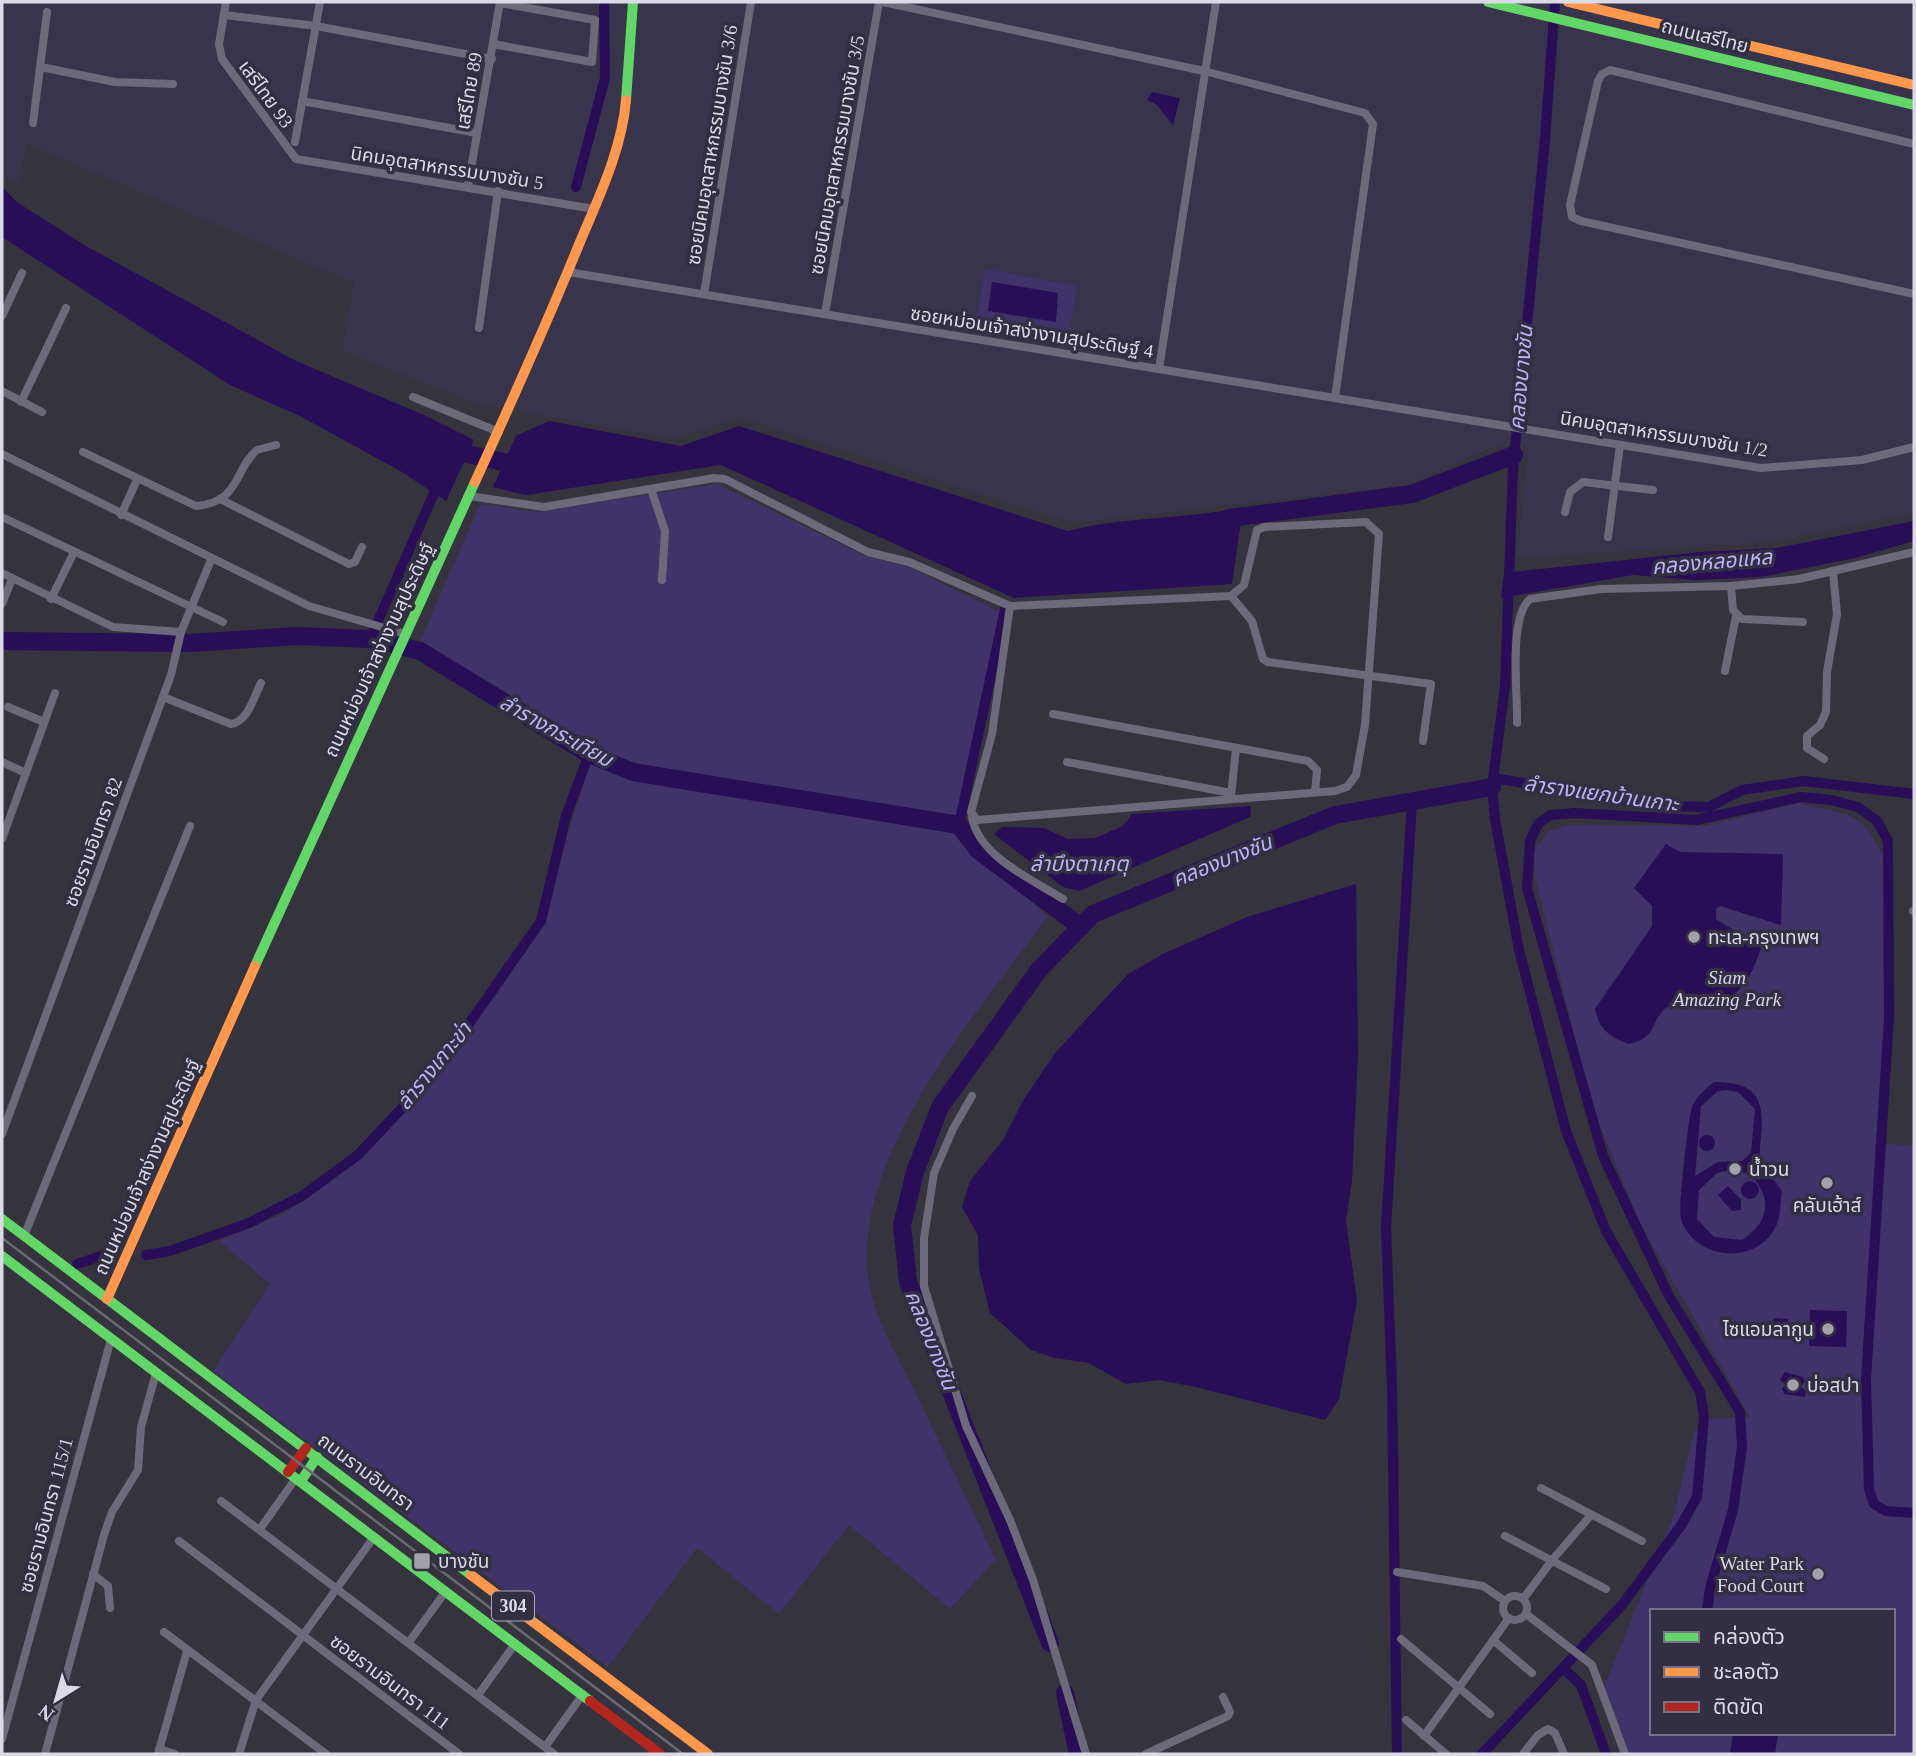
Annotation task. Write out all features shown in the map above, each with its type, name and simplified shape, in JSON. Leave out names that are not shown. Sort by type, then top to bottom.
[{"type":"main road","name":"ถนนหม่อมเจ้าสง่างามสุประดิษฐ์","points":[[107,1299],[497,435],[594,209],[624,125],[633,2]]},
{"type":"main road","name":"ถนนเสรีไทย","points":[[1488,2],[1914,105]]},
{"type":"main road","name":"ถนนเสรีไทย","points":[[1568,2],[1914,85]]},
{"type":"main road","name":"ถนนรามอินทรา","points":[[2,1219],[708,1754]]},
{"type":"main road","name":"304","points":[[2,1256],[660,1754]]},
{"type":"main road","points":[[295,1477],[306,1448]]},
{"type":"main road","points":[[295,1477],[317,1457]]},
{"type":"street","name":"เสรีไทย 93","points":[[226,2],[219,44],[227,69],[296,159]]},
{"type":"street","points":[[295,142],[320,2]]},
{"type":"street","name":"ซอยนิคมอุตสาหกรรมบางชัน 3/6","points":[[705,294],[751,2]]},
{"type":"street","points":[[881,2],[1204,71],[1358,109],[1371,118],[1373,124],[1335,398]]},
{"type":"street","name":"ซอยนิคมอุตสาหกรรมบางชัน 3/5","points":[[825,314],[881,2]]},
{"type":"street","points":[[1159,369],[1216,2]]},
{"type":"street","points":[[493,44],[592,62],[595,20],[546,6],[500,3]]},
{"type":"street","name":"เสรีไทย 89","points":[[468,186],[500,3]]},
{"type":"street","points":[[33,122],[47,12]]},
{"type":"street","points":[[224,15],[316,26],[492,59]]},
{"type":"street","points":[[41,68],[115,82],[173,84]]},
{"type":"street","points":[[1914,144],[1610,71],[1602,74],[1598,80],[1570,205],[1572,217],[1581,221],[1914,294]]},
{"type":"street","points":[[302,101],[477,133]]},
{"type":"street","name":"นิคมอุตสาหกรรมบางชัน 5","points":[[296,159],[594,209]]},
{"type":"street","points":[[479,328],[498,191]]},
{"type":"street","name":"ซอยหม่อมเจ้าสง่างามสุประดิษฐ์ 4","points":[[568,272],[1492,423]]},
{"type":"street","points":[[2,316],[22,273]]},
{"type":"street","points":[[22,402],[66,308]]},
{"type":"street","points":[[2,391],[42,412]]},
{"type":"street","points":[[413,397],[497,435]]},
{"type":"street","name":"นิคมอุตสาหกรรมบางชัน 1/2","points":[[1492,423],[1761,468],[1862,460],[1914,447]]},
{"type":"street","points":[[1608,537],[1617,486],[1620,444]]},
{"type":"street","points":[[83,453],[196,506],[220,499],[239,480],[253,453],[276,445]]},
{"type":"street","points":[[2,454],[211,560],[309,606],[377,624],[405,636]]},
{"type":"street","points":[[469,496],[524,507],[544,507],[714,478],[725,480],[869,552],[909,562],[1010,606],[1231,596],[1244,585],[1257,530],[1264,527],[1366,522],[1379,534],[1365,724],[1356,775],[1347,787],[1003,819],[977,820],[972,817]]},
{"type":"street","points":[[121,515],[137,480]]},
{"type":"street","points":[[1565,512],[1570,492],[1583,482],[1653,490]]},
{"type":"street","points":[[651,489],[665,531],[662,580]]},
{"type":"street","points":[[220,499],[349,564],[355,562],[362,547]]},
{"type":"street","points":[[2,517],[223,622]]},
{"type":"street","points":[[51,599],[74,552]]},
{"type":"street","points":[[1517,723],[1515,681],[1519,618],[1523,605],[1530,599],[1601,589],[1731,586],[1799,579],[1914,552]]},
{"type":"street","name":"ซอยรามอินทรา 82","points":[[2,1134],[163,697],[181,632],[211,560]]},
{"type":"street","points":[[1824,759],[1807,748],[1806,742],[1807,736],[1820,725],[1826,712],[1827,672],[1836,614],[1833,572]]},
{"type":"street","points":[[2,573],[113,627],[181,632]]},
{"type":"street","points":[[2,604],[12,579]]},
{"type":"street","points":[[1725,671],[1736,616],[1731,586]]},
{"type":"street","points":[[1231,596],[1252,621],[1263,659],[1369,678],[1431,684],[1423,741]]},
{"type":"street","points":[[1010,606],[992,734],[971,812],[977,833],[989,848],[1063,899]]},
{"type":"street","points":[[1736,616],[1742,619],[1803,622]]},
{"type":"street","points":[[163,697],[231,724],[243,718],[261,683]]},
{"type":"street","points":[[2,839],[55,693]]},
{"type":"street","points":[[8,707],[44,722]]},
{"type":"street","points":[[1054,714],[1308,761],[1317,770],[1315,792]]},
{"type":"street","points":[[1231,796],[1236,748]]},
{"type":"street","points":[[2,762],[26,773]]},
{"type":"street","points":[[1067,762],[1231,796]]},
{"type":"street","points":[[24,1236],[190,826]]},
{"type":"street","points":[[972,1097],[953,1129],[934,1173],[925,1226],[924,1286],[966,1426],[1010,1520],[1033,1580],[1086,1754]]},
{"type":"street","name":"ซอยรามอินทรา 115/1","points":[[2,1739],[111,1339]]},
{"type":"street","points":[[45,1754],[112,1512],[138,1471],[141,1427],[156,1373]]},
{"type":"street","points":[[260,1529],[295,1477]]},
{"type":"street","points":[[1541,1488],[1642,1541]]},
{"type":"street","points":[[221,1501],[554,1754]]},
{"type":"street","points":[[1523,1599],[1551,1560],[1591,1515]]},
{"type":"street","points":[[1505,1536],[1606,1589]]},
{"type":"street","points":[[239,1754],[256,1700],[374,1537]]},
{"type":"street","name":"ซอยรามอินทรา 111","points":[[179,1541],[458,1754]]},
{"type":"street","points":[[1397,1572],[1483,1587],[1506,1601]]},
{"type":"street","points":[[93,1573],[108,1586],[110,1608]]},
{"type":"street","points":[[409,1642],[446,1591]]},
{"type":"street","points":[[1516,1596],[1523,1599],[1527,1606],[1526,1614],[1520,1619],[1509,1618],[1504,1612],[1506,1601],[1516,1596]]},
{"type":"street","points":[[1526,1614],[1592,1665],[1625,1754]]},
{"type":"street","points":[[1424,1735],[1509,1618]]},
{"type":"street","points":[[164,1632],[326,1754]]},
{"type":"street","points":[[1401,1639],[1490,1714]]},
{"type":"street","points":[[1493,1640],[1532,1673]]},
{"type":"street","points":[[478,1695],[515,1644]]},
{"type":"street","points":[[176,1754],[158,1752],[187,1651]]},
{"type":"street","points":[[545,1747],[583,1694]]},
{"type":"street","points":[[1146,1754],[1228,1716],[1230,1712],[1223,1698]]},
{"type":"street","points":[[1406,1720],[1446,1754]]},
{"type":"street","points":[[1523,1754],[1538,1735],[1548,1729],[1555,1733],[1564,1754]]},
{"type":"shaded area","points":[[2,2],[1914,2],[1914,513],[1769,542],[1516,558],[1529,447],[1498,445],[1408,485],[1073,523],[739,417],[674,439],[479,404],[342,351],[354,283],[27,144],[19,183],[2,175]]},
{"type":"green space","points":[[985,269],[1077,286],[1067,343],[975,327]]},
{"type":"green space","points":[[717,484],[865,556],[907,566],[1006,615],[980,752],[962,821],[971,850],[1048,916],[957,1039],[927,1084],[901,1132],[881,1180],[869,1227],[868,1274],[874,1305],[886,1334],[996,1559],[950,1609],[849,1525],[779,1614],[697,1548],[608,1667],[213,1371],[270,1284],[219,1241],[285,1213],[364,1154],[436,1077],[545,923],[595,746],[420,641],[480,504],[537,512]]},
{"type":"green space","name":"Siam Amazing Park","points":[[1798,803],[1842,813],[1862,823],[1870,832],[1885,862],[1886,1144],[1914,1145],[1914,1754],[1628,1754],[1602,1692],[1674,1514],[1694,1432],[1706,1419],[1750,1417],[1641,1225],[1593,1109],[1535,878],[1534,850],[1549,831],[1570,825],[1704,826]]},
{"type":"water","points":[[1152,92],[1180,98],[1173,125],[1156,104],[1147,100]]},
{"type":"water","points":[[2,187],[18,203],[86,246],[296,361],[424,415],[474,440],[446,501],[402,472],[300,416],[230,385],[2,237]]},
{"type":"water","points":[[992,282],[1058,293],[1056,322],[988,311]]},
{"type":"water","points":[[549,421],[681,446],[739,426],[1068,531],[1243,507],[1232,584],[1014,598],[721,465],[526,495],[493,487],[516,436]]},
{"type":"water","name":"คลองหลอแหล","points":[[1914,521],[1914,541],[1855,558],[1761,577],[1695,580],[1633,575],[1501,598],[1504,573],[1701,552],[1777,548]]},
{"type":"water","name":"ลำบึงตาเกตุ","points":[[1251,806],[1250,817],[1079,891],[1063,887],[994,834],[1002,827],[1044,828],[1068,839],[1095,838],[1123,826],[1132,814]]},
{"type":"water","name":"ทะเล-กรุงเทพฯ","points":[[1666,844],[1680,852],[1783,854],[1781,925],[1720,906],[1716,909],[1716,919],[1761,948],[1746,981],[1737,992],[1715,1003],[1667,1007],[1645,1038],[1629,1044],[1606,1031],[1599,1022],[1595,1009],[1652,926],[1652,906],[1634,888]]},
{"type":"water","points":[[1356,884],[1358,1054],[1352,1180],[1346,1221],[1357,1301],[1339,1399],[1325,1420],[1159,1380],[1126,1384],[1089,1363],[1055,1358],[1031,1350],[990,1313],[979,1269],[978,1235],[962,1207],[970,1181],[1003,1140],[1024,1099],[1055,1053],[1128,974],[1165,953],[1247,917]]},
{"type":"water","name":"น้ำวน","points":[[1714,1082],[1746,1088],[1755,1095],[1762,1116],[1759,1160],[1782,1191],[1775,1228],[1766,1240],[1740,1253],[1711,1250],[1698,1243],[1688,1233],[1681,1219],[1682,1184],[1692,1106]],"holes":[[[1718,1091],[1738,1092],[1755,1109],[1751,1153],[1742,1161],[1718,1162],[1695,1176],[1701,1106]],[[1717,1173],[1749,1173],[1757,1182],[1765,1200],[1763,1217],[1742,1240],[1714,1237],[1697,1219],[1699,1190]]]},
{"type":"water","points":[[1707,1135],[1713,1137],[1713,1149],[1707,1151],[1701,1149],[1699,1143],[1701,1137]]},
{"type":"water","points":[[1750,1181],[1756,1184],[1759,1190],[1756,1196],[1750,1199],[1744,1196],[1741,1190],[1744,1184]]},
{"type":"water","points":[[1728,1186],[1741,1200],[1741,1210],[1732,1211],[1718,1195]]},
{"type":"water","name":"ไซแอมลากูน","points":[[1810,1310],[1847,1311],[1846,1347],[1809,1346]]},
{"type":"water","points":[[1774,1318],[1788,1319],[1790,1331],[1780,1338],[1773,1330]]},
{"type":"water","name":"บ่อสปา","points":[[1785,1372],[1803,1377],[1805,1381],[1801,1386],[1806,1392],[1805,1397],[1784,1394],[1782,1388],[1786,1385],[1780,1380]]},
{"type":"water","points":[[1733,1735],[1778,1735],[1775,1754],[1730,1754]]},
{"type":"waterway","points":[[576,187],[605,78],[604,2]]},
{"type":"waterway","points":[[1482,1754],[1622,1605],[1682,1524],[1697,1497],[1704,1416],[1700,1392],[1606,1231],[1566,1131],[1519,950],[1495,819],[1492,787],[1505,687],[1513,468],[1545,139],[1555,2]]},
{"type":"waterway","points":[[445,449],[517,465],[527,464]]},
{"type":"waterway","points":[[1221,522],[1230,518],[1412,494],[1514,455]]},
{"type":"waterway","points":[[370,639],[439,482]]},
{"type":"waterway","points":[[959,825],[1005,609]]},
{"type":"waterway","name":"ลำรางกระเทียม","points":[[2,641],[189,643],[297,636],[370,639],[420,651],[589,754],[633,772],[959,825],[978,850],[1081,927]]},
{"type":"waterway","name":"ลำรางเกาะข่า","points":[[146,1255],[170,1251],[249,1223],[302,1196],[358,1155],[433,1075],[541,921],[566,816],[589,754]]},
{"type":"waterway","name":"ลำรางแยกบ้านเกาะ","points":[[1493,778],[1664,806],[1709,807],[1742,790],[1804,781],[1914,794]]},
{"type":"waterway","name":"คลองบางชัน","points":[[1050,1643],[908,1282],[902,1225],[915,1172],[940,1107],[1038,971],[1093,914],[1335,815],[1492,787]]},
{"type":"waterway","points":[[1707,1609],[1710,1588],[1733,1510],[1742,1447],[1740,1412],[1669,1296],[1603,1156],[1527,888],[1530,841],[1538,824],[1550,815],[1575,813],[1696,820],[1801,797],[1831,800],[1858,807],[1877,821],[1888,841],[1889,1018],[1866,1379],[1869,1489],[1874,1504],[1886,1511],[1914,1513]]},
{"type":"waterway","points":[[1397,1754],[1392,1387],[1386,1228],[1412,802]]},
{"type":"waterway","name":"ลำรางเกาะข่า","points":[[77,1264],[104,1255]]},
{"type":"waterway","points":[[1563,1668],[1581,1685],[1606,1754]]},
{"type":"waterway","name":"คลองบางชัน","points":[[1065,1693],[1078,1754]]},
{"type":"railway","points":[[2,1238],[683,1754]]},
{"type":"traffic: fast","points":[[626,100],[633,2]]},
{"type":"traffic: fast","points":[[1488,2],[1914,105]]},
{"type":"traffic: fast","points":[[255,966],[475,482]]},
{"type":"traffic: fast","points":[[2,1219],[471,1575]]},
{"type":"traffic: fast","points":[[2,1256],[590,1701]]},
{"type":"traffic: fast","points":[[301,1481],[317,1457]]},
{"type":"traffic: slow","points":[[1568,2],[1914,85]]},
{"type":"traffic: slow","points":[[475,482],[602,190],[620,137],[626,100]]},
{"type":"traffic: slow","points":[[107,1299],[255,966]]},
{"type":"traffic: slow","points":[[471,1575],[708,1754]]},
{"type":"traffic: jam","points":[[288,1472],[306,1448]]},
{"type":"traffic: jam","points":[[590,1701],[660,1754]]},
{"type":"place","name":"ทะเล-กรุงเทพฯ","points":[[1694,937]]},
{"type":"place","name":"น้ำวน","points":[[1735,1169]]},
{"type":"place","name":"คลับเฮ้าส์","points":[[1827,1183]]},
{"type":"place","name":"ไซแอมลากูน","points":[[1828,1329]]},
{"type":"place","name":"บ่อสปา","points":[[1793,1385]]},
{"type":"place","name":"บางชัน","points":[[422,1561]]},
{"type":"place","name":"Water Park Food Court","points":[[1818,1574]]}]
